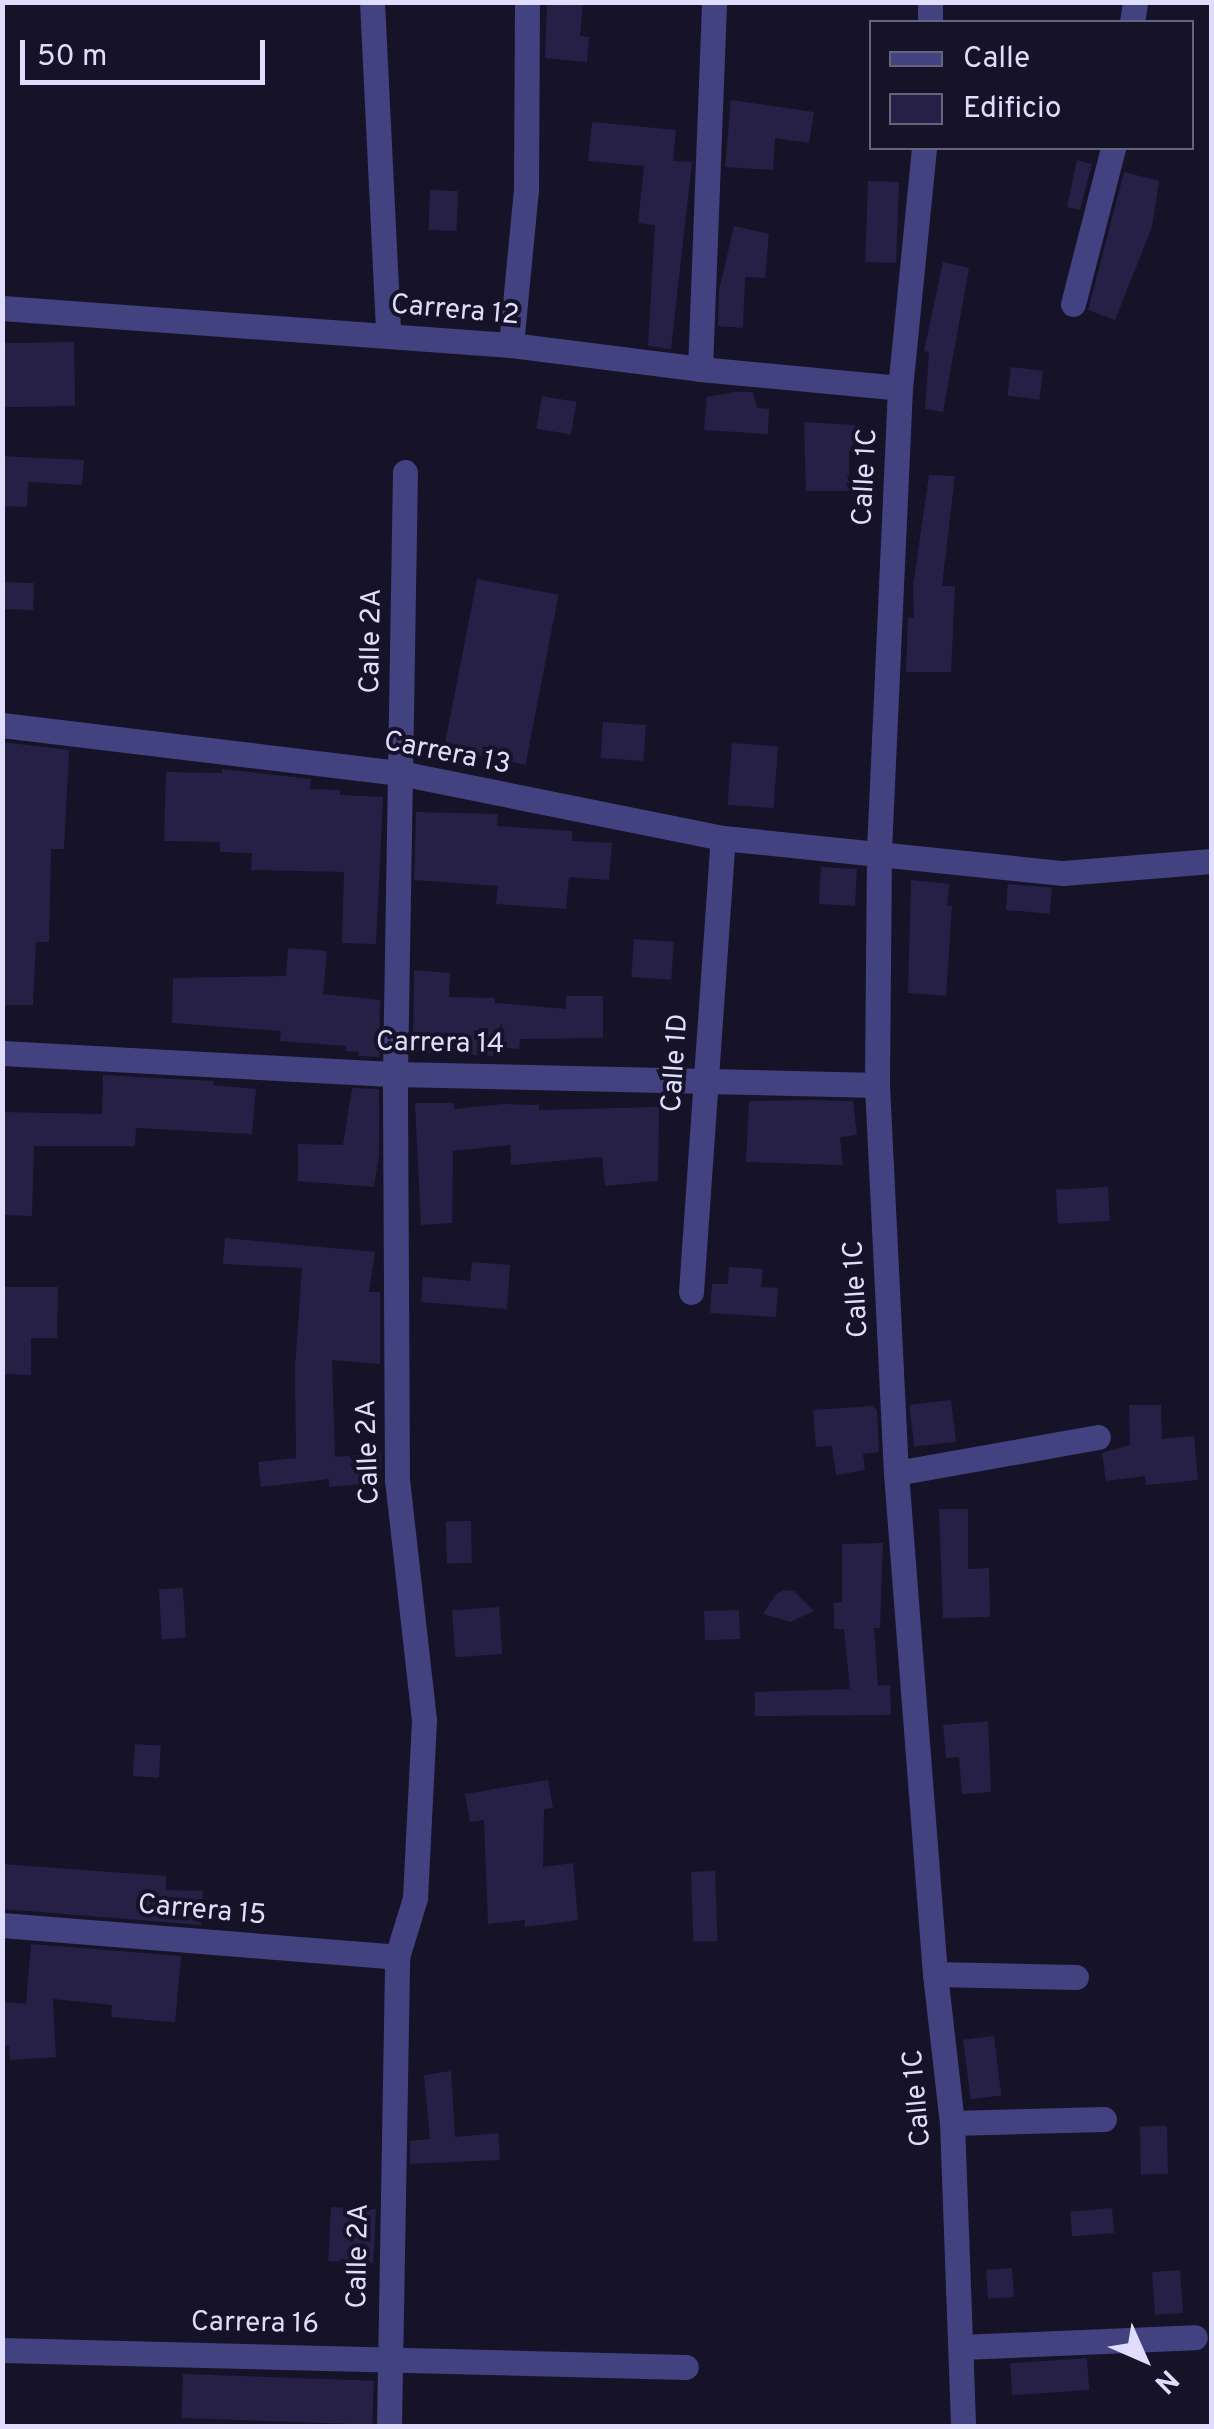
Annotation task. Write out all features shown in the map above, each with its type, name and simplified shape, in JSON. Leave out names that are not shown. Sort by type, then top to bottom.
[{"type":"street","points":[[372,2],[388,335]]},
{"type":"street","points":[[511,345],[526,190],[527,2]]},
{"type":"street","points":[[700,370],[714,2]]},
{"type":"street","name":"Calle 1C","points":[[924,150],[900,388],[879,851],[876,1085],[896,1472],[936,1974],[952,2124],[963,2426]]},
{"type":"street","points":[[1073,304],[1112,150]]},
{"type":"street","name":"Carrera 12","points":[[2,308],[511,345],[700,370],[900,388]]},
{"type":"street","name":"Calle 2A","points":[[389,2426],[387,2356],[397,1957],[415,1898],[424,1720],[397,1480],[395,1074],[405,472]]},
{"type":"street","name":"Carrera 13","points":[[2,725],[400,773],[723,838],[879,851],[1063,873],[1212,861]]},
{"type":"street","name":"Calle 1D","points":[[691,1292],[723,838]]},
{"type":"street","name":"Carrera 14","points":[[2,1053],[395,1074],[876,1085]]},
{"type":"street","points":[[896,1472],[1098,1437]]},
{"type":"street","name":"Carrera 15","points":[[2,1925],[397,1957]]},
{"type":"street","points":[[936,1974],[1076,1977]]},
{"type":"street","points":[[952,2124],[1104,2119]]},
{"type":"street","points":[[961,2348],[1196,2337]]},
{"type":"street","name":"Carrera 16","points":[[2,2350],[387,2356],[686,2367]]},
{"type":"building","points":[[547,2],[583,2],[580,36],[589,37],[587,62],[545,58]]},
{"type":"building","points":[[731,100],[814,112],[809,143],[775,138],[773,170],[725,167]]},
{"type":"building","points":[[592,122],[676,130],[673,161],[692,162],[671,349],[648,346],[655,225],[638,223],[644,166],[588,161]]},
{"type":"building","points":[[1077,160],[1092,164],[1080,210],[1067,207]]},
{"type":"building","points":[[1124,172],[1159,181],[1152,227],[1115,320],[1088,310]]},
{"type":"building","points":[[868,181],[899,182],[896,263],[865,262]]},
{"type":"building","points":[[430,190],[458,191],[457,231],[429,230]]},
{"type":"building","points":[[734,226],[769,234],[765,278],[745,277],[743,328],[718,326],[719,290]]},
{"type":"building","points":[[943,262],[969,268],[943,412],[925,409],[929,352],[924,351]]},
{"type":"building","points":[[74,342],[75,406],[3,407],[2,343]]},
{"type":"building","points":[[1011,367],[1043,371],[1039,400],[1007,396]]},
{"type":"building","points":[[753,392],[757,408],[769,409],[768,434],[704,430],[707,397]]},
{"type":"building","points":[[542,396],[576,402],[571,435],[536,428]]},
{"type":"building","points":[[804,422],[855,425],[853,451],[849,451],[849,491],[806,491]]},
{"type":"building","points":[[2,456],[84,460],[82,485],[28,482],[27,507],[2,506]]},
{"type":"building","points":[[929,475],[955,476],[942,586],[955,586],[951,672],[906,672],[908,618],[914,618],[913,586]]},
{"type":"building","points":[[477,579],[558,595],[525,765],[444,749]]},
{"type":"building","points":[[2,582],[34,583],[33,610],[2,609]]},
{"type":"building","points":[[603,722],[646,725],[643,761],[600,758]]},
{"type":"building","points":[[2,742],[69,750],[64,849],[51,849],[49,942],[36,942],[33,1005],[2,1005]]},
{"type":"building","points":[[732,743],[778,746],[774,808],[728,805]]},
{"type":"building","points":[[222,769],[311,779],[310,789],[340,790],[340,795],[383,797],[376,944],[342,943],[344,872],[251,870],[252,853],[220,852],[220,842],[164,841],[166,772],[222,773]]},
{"type":"building","points":[[416,812],[498,814],[497,826],[572,831],[572,841],[612,843],[609,880],[569,877],[566,909],[496,904],[498,886],[414,880]]},
{"type":"building","points":[[821,867],[857,869],[855,906],[819,904]]},
{"type":"building","points":[[911,880],[949,884],[947,906],[952,906],[946,996],[908,993]]},
{"type":"building","points":[[1008,884],[1052,888],[1050,914],[1006,910]]},
{"type":"building","points":[[634,939],[674,942],[671,980],[631,977]]},
{"type":"building","points":[[288,948],[327,951],[323,994],[380,1000],[379,1057],[358,1056],[359,1052],[346,1051],[346,1046],[280,1041],[281,1031],[172,1023],[173,978],[286,976]]},
{"type":"building","points":[[414,970],[450,973],[449,997],[495,998],[495,1003],[566,1009],[566,996],[603,996],[603,1038],[520,1039],[519,1049],[493,1047],[493,1056],[413,1052]]},
{"type":"building","points":[[103,1075],[214,1081],[213,1085],[256,1089],[252,1134],[136,1128],[135,1146],[34,1146],[32,1216],[2,1215],[2,1112],[102,1114]]},
{"type":"building","points":[[352,1088],[379,1089],[379,1155],[374,1187],[298,1181],[298,1144],[343,1145]]},
{"type":"building","points":[[749,1101],[853,1101],[857,1135],[840,1137],[843,1165],[746,1162]]},
{"type":"building","points":[[415,1103],[454,1103],[454,1109],[503,1104],[539,1105],[539,1110],[659,1107],[658,1181],[605,1186],[602,1157],[511,1165],[510,1145],[453,1151],[452,1223],[421,1225]]},
{"type":"building","points":[[1108,1187],[1110,1221],[1058,1224],[1056,1190]]},
{"type":"building","points":[[225,1238],[375,1252],[369,1292],[380,1292],[380,1364],[332,1360],[335,1457],[381,1453],[381,1482],[329,1487],[329,1479],[261,1487],[258,1462],[296,1458],[295,1368],[302,1268],[223,1264]]},
{"type":"building","points":[[472,1262],[510,1265],[507,1309],[421,1302],[423,1277],[470,1281]]},
{"type":"building","points":[[729,1267],[763,1269],[761,1287],[778,1288],[776,1317],[710,1313],[712,1284],[728,1284]]},
{"type":"building","points":[[2,1287],[58,1287],[57,1338],[31,1338],[31,1375],[2,1374]]},
{"type":"building","points":[[951,1400],[956,1442],[914,1447],[909,1405]]},
{"type":"building","points":[[1129,1405],[1161,1405],[1162,1439],[1194,1436],[1198,1480],[1146,1485],[1145,1476],[1106,1481],[1102,1453],[1130,1445]]},
{"type":"building","points":[[872,1406],[877,1410],[879,1452],[863,1454],[865,1470],[836,1475],[832,1446],[816,1447],[813,1410]]},
{"type":"building","points":[[939,1509],[968,1509],[968,1569],[989,1568],[990,1617],[943,1618]]},
{"type":"building","points":[[446,1521],[471,1521],[472,1563],[447,1563]]},
{"type":"building","points":[[883,1543],[880,1628],[874,1628],[878,1686],[890,1685],[891,1715],[755,1716],[755,1692],[850,1689],[844,1629],[834,1629],[834,1603],[842,1602],[842,1544]]},
{"type":"building","points":[[183,1588],[186,1638],[162,1639],[159,1589]]},
{"type":"building","points":[[794,1591],[814,1611],[790,1622],[763,1614],[776,1594]]},
{"type":"building","points":[[499,1607],[502,1654],[455,1657],[452,1610]]},
{"type":"building","points":[[739,1610],[740,1639],[705,1640],[704,1611]]},
{"type":"building","points":[[988,1721],[991,1792],[962,1794],[959,1757],[946,1758],[943,1725]]},
{"type":"building","points":[[135,1744],[161,1746],[159,1778],[133,1776]]},
{"type":"building","points":[[548,1780],[553,1808],[544,1809],[543,1867],[573,1863],[578,1920],[525,1927],[525,1920],[488,1924],[484,1820],[470,1822],[465,1794]]},
{"type":"building","points":[[2,1864],[166,1876],[166,1890],[203,1891],[201,1925],[2,1909]]},
{"type":"building","points":[[715,1871],[717,1941],[693,1942],[691,1872]]},
{"type":"building","points":[[31,1944],[181,1956],[175,2022],[111,2017],[112,2005],[53,1999],[56,2057],[10,2060],[9,2046],[2,2045],[2,2002],[26,2004]]},
{"type":"building","points":[[994,2036],[1001,2096],[971,2099],[963,2040]]},
{"type":"building","points":[[451,2071],[455,2137],[498,2133],[500,2160],[410,2164],[410,2141],[430,2139],[424,2075]]},
{"type":"building","points":[[1140,2126],[1167,2126],[1168,2174],[1141,2174]]},
{"type":"building","points":[[331,2207],[376,2209],[373,2263],[328,2261]]},
{"type":"building","points":[[1112,2208],[1114,2233],[1072,2237],[1070,2212]]},
{"type":"building","points":[[1012,2268],[1014,2297],[988,2299],[986,2270]]},
{"type":"building","points":[[1180,2270],[1183,2313],[1155,2315],[1152,2272]]},
{"type":"building","points":[[1087,2358],[1089,2390],[1012,2395],[1010,2363]]},
{"type":"building","points":[[183,2374],[374,2381],[372,2425],[181,2418]]}]
